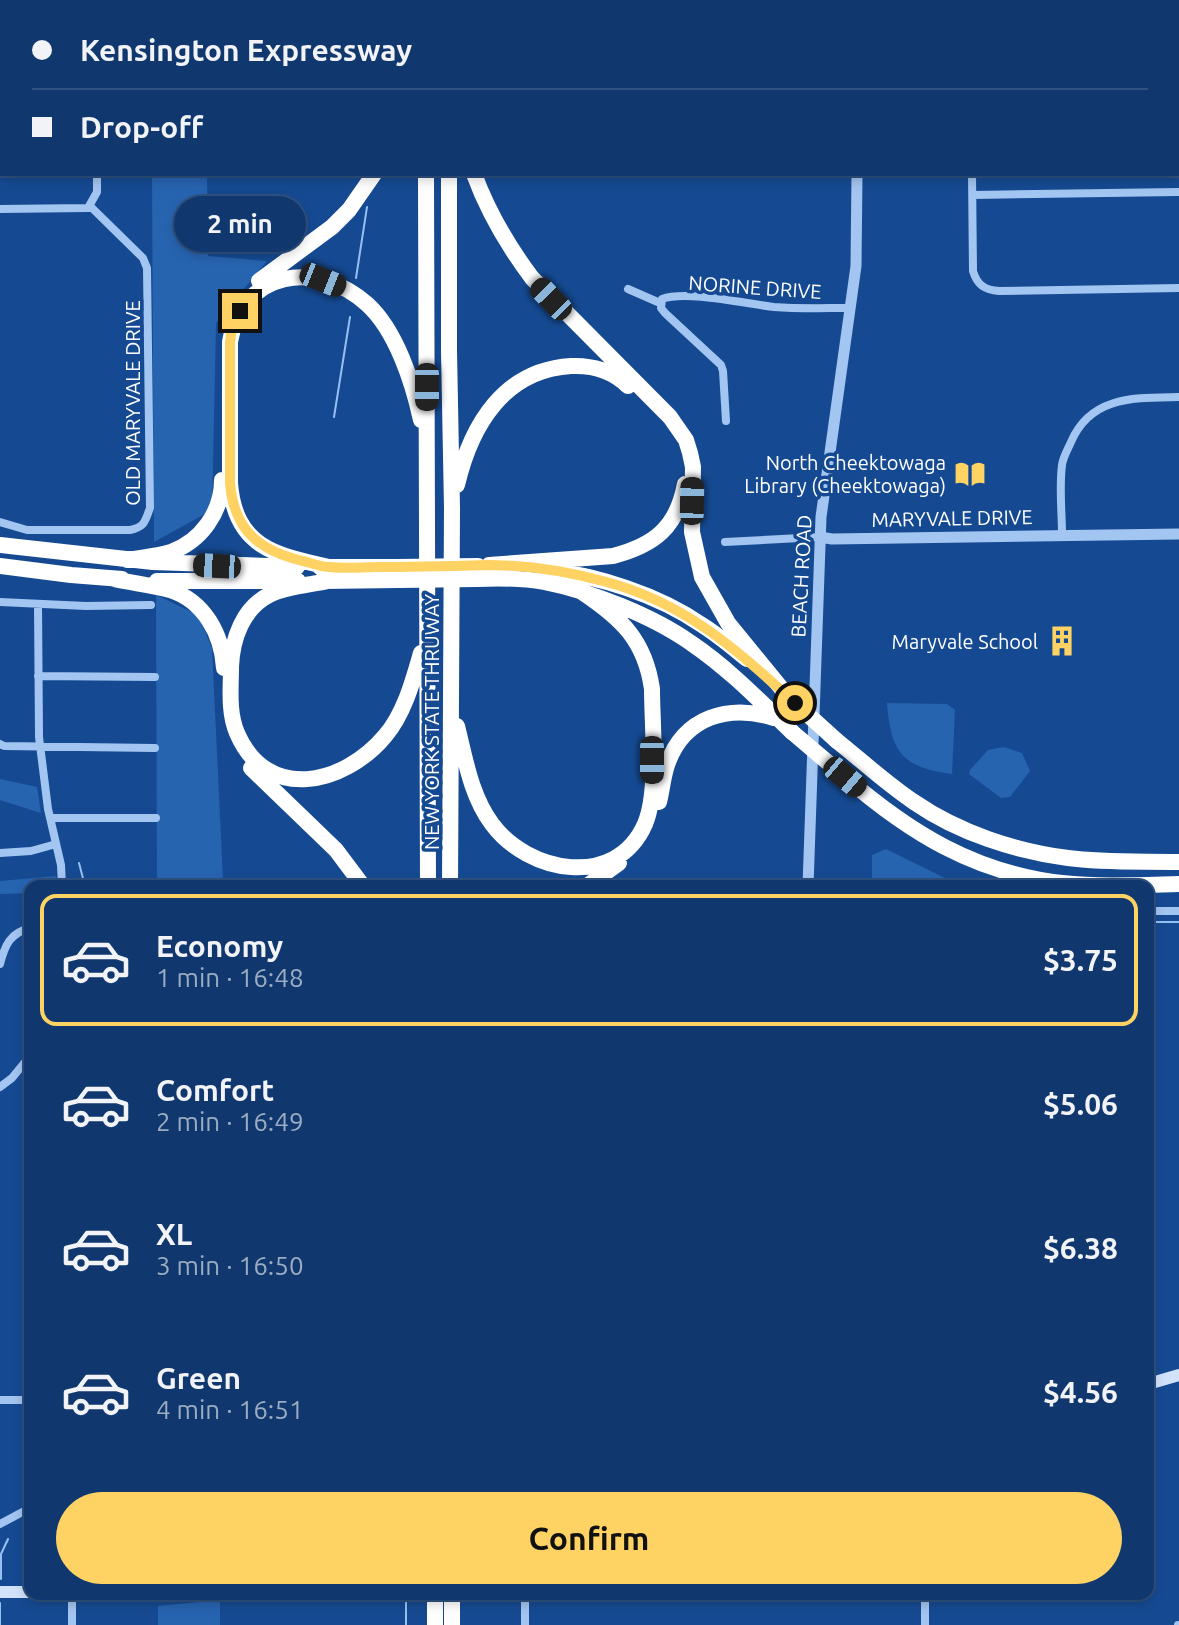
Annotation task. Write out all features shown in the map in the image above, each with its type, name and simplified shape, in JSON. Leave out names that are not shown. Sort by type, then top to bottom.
[{"type":"highway","points":[[127,560],[159,555],[183,546],[212,519],[222,487],[224,340],[229,317],[251,287],[296,255],[349,210],[373,176]]},
{"type":"highway","name":"NEW YORK STATE THRUWAY","points":[[426,176],[428,880]]},
{"type":"highway","name":"NEW YORK STATE THRUWAY","points":[[449,176],[452,508],[450,880]]},
{"type":"highway","points":[[475,176],[494,220],[532,278],[679,428],[686,440],[693,467],[692,532],[702,577],[728,623],[790,699]]},
{"type":"highway","points":[[329,574],[265,548],[241,523],[231,496],[230,342],[236,318],[247,301],[278,280],[302,277],[339,286],[368,304],[388,331],[402,360],[419,411],[427,450]]},
{"type":"highway","points":[[114,579],[190,581],[398,574],[481,570],[613,556],[631,551],[662,534],[674,518],[685,489],[686,467],[677,439],[669,427],[624,382],[611,373],[591,367],[546,370],[512,386],[486,414],[462,466],[452,508]]},
{"type":"highway","points":[[0,545],[127,560],[329,574]]},
{"type":"highway","points":[[0,566],[114,579],[169,590],[197,605],[211,620],[222,649],[226,721],[239,753],[336,850],[358,880]]},
{"type":"highway","points":[[481,570],[563,572],[606,582],[671,607],[727,643],[837,741],[912,801],[954,825],[1025,850],[1069,859],[1179,862]]},
{"type":"highway","points":[[481,570],[582,592],[663,625],[713,659],[792,732],[908,827],[950,851],[989,866],[1042,880]]},
{"type":"highway","points":[[329,574],[269,595],[250,612],[235,637],[232,660],[233,721],[251,756],[265,769],[275,775],[303,780],[319,779],[346,769],[373,749],[395,722],[427,634]]},
{"type":"highway","points":[[450,700],[476,794],[492,824],[511,844],[542,862],[574,868],[606,862],[625,851],[644,825],[651,798],[652,689],[644,657],[629,631],[607,608],[582,592]]},
{"type":"highway","points":[[596,880],[624,860],[646,835],[657,810],[668,764],[690,730],[713,716],[730,711],[747,711],[779,719]]},
{"type":"highway","points":[[1154,885],[1178,884]]},
{"type":"highway","points":[[435,1600],[435,1625]]},
{"type":"highway","points":[[452,1600],[452,1625]]},
{"type":"main road","points":[[1154,1382],[1179,1375]]},
{"type":"main road","points":[[0,1592],[24,1592]]},
{"type":"street","points":[[0,209],[82,209],[91,205],[97,192],[97,176]]},
{"type":"street","name":"BEACH ROAD","points":[[808,880],[820,537],[856,266],[857,176]]},
{"type":"street","points":[[972,176],[973,271],[977,281],[987,289],[1179,288]]},
{"type":"street","points":[[973,195],[1179,192]]},
{"type":"street","name":"OLD MARYVALE DRIVE","points":[[0,522],[27,530],[130,530],[139,528],[145,522],[150,508],[147,268],[143,258],[91,205]]},
{"type":"street","points":[[628,289],[660,303]]},
{"type":"street","name":"NORINE DRIVE","points":[[726,421],[721,365],[665,313],[660,303],[662,299],[733,300],[788,308],[850,308]]},
{"type":"street","points":[[1062,535],[1062,466],[1074,435],[1084,421],[1102,408],[1125,399],[1179,397]]},
{"type":"street","name":"MARYVALE DRIVE","points":[[725,542],[820,537],[1179,534]]},
{"type":"street","points":[[0,602],[151,605]]},
{"type":"street","points":[[38,605],[40,746],[62,880]]},
{"type":"street","points":[[38,676],[155,677]]},
{"type":"street","points":[[0,744],[155,748]]},
{"type":"street","points":[[50,818],[156,818]]},
{"type":"street","points":[[0,853],[31,851],[56,844]]},
{"type":"street","points":[[1154,911],[1179,911]]},
{"type":"street","points":[[0,964],[5,946],[14,934],[24,930]]},
{"type":"street","points":[[0,1087],[24,1063]]},
{"type":"street","points":[[0,1400],[24,1400]]},
{"type":"street","points":[[0,1524],[24,1511]]},
{"type":"street","points":[[72,1600],[72,1625]]},
{"type":"street","points":[[525,1600],[525,1625]]},
{"type":"street","points":[[925,1600],[925,1625]]},
{"type":"shaded area","points":[[152,176],[207,176],[208,256],[267,261],[216,323],[212,510],[154,542]]},
{"type":"shaded area","points":[[156,595],[198,615],[212,648],[223,880],[157,880]]},
{"type":"shaded area","points":[[887,703],[947,704],[955,710],[952,774],[921,767],[902,754],[892,734]]},
{"type":"shaded area","points":[[1004,747],[1022,753],[1030,771],[1010,797],[1001,798],[969,774],[988,750]]},
{"type":"shaded area","points":[[0,779],[37,787],[41,813],[0,800]]},
{"type":"shaded area","points":[[886,849],[949,880],[872,880],[872,855]]},
{"type":"shaded area","points":[[56,876],[57,880],[24,880],[24,893],[0,894],[0,881]]},
{"type":"shaded area","points":[[220,1600],[220,1625],[158,1625],[158,1606]]},
{"type":"waterway","points":[[356,278],[367,207]]},
{"type":"waterway","points":[[334,417],[350,317]]},
{"type":"waterway","points":[[79,863],[83,880]]},
{"type":"waterway","points":[[1154,922],[1179,922]]},
{"type":"waterway","points":[[1,1579],[1,1554],[8,1539],[7,1542]]},
{"type":"waterway","points":[[406,1600],[406,1625]]},
{"type":"waterway","points":[[0,1603],[0,1625]]},
{"type":"place","name":"North Cheektowaga Library (Cheektowaga)","points":[[970,474]]},
{"type":"place","name":"Maryvale School","points":[[1062,641]]},
{"type":"route","points":[[240,311],[232,327],[230,342],[230,483],[231,496],[241,523],[255,541],[279,555],[329,567],[489,565],[563,572],[606,582],[671,607],[701,624],[747,659],[795,703]]}]
